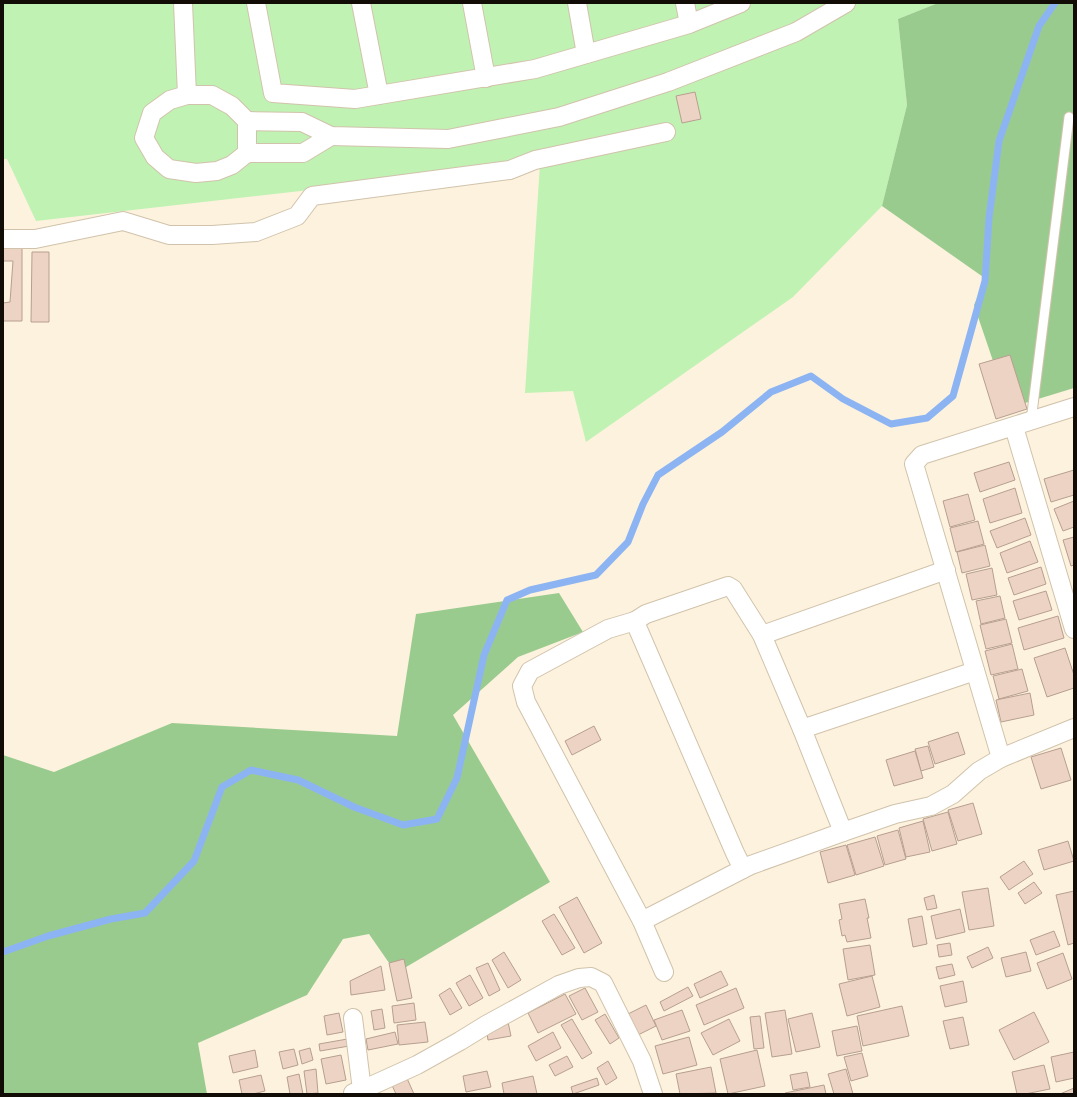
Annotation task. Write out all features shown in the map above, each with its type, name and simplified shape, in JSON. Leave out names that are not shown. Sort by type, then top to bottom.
[{"type":"street","points":[[183,3],[187,95]]},
{"type":"street","points":[[256,3],[274,93],[355,99],[535,69],[689,24],[741,3]]},
{"type":"street","points":[[361,3],[379,95]]},
{"type":"street","points":[[472,3],[486,78]]},
{"type":"street","points":[[577,3],[586,54]]},
{"type":"street","points":[[685,3],[689,24]]},
{"type":"street","points":[[331,136],[303,153],[247,153],[232,165],[218,171],[196,173],[169,169],[155,157],[144,138],[152,113],[170,100],[187,95],[212,95],[232,106],[247,121],[302,122],[331,136],[448,139],[558,117],[668,82],[796,32],[846,3]]},
{"type":"street","points":[[247,121],[247,153]]},
{"type":"street","points":[[3,240],[35,239],[123,221],[169,235],[212,235],[256,232],[297,216],[312,196],[510,170],[535,160],[666,132]]},
{"type":"street","points":[[1001,758],[914,464],[922,455],[1074,407]]},
{"type":"street","points":[[1014,427],[1074,629]]},
{"type":"street","points":[[762,635],[946,570]]},
{"type":"street","points":[[664,972],[642,922],[526,702],[522,686],[530,672],[608,629],[635,621],[646,614],[728,586],[733,589],[762,635],[802,728],[843,832]]},
{"type":"street","points":[[635,621],[731,846],[743,869]]},
{"type":"street","points":[[802,728],[975,671]]},
{"type":"street","points":[[642,922],[751,865],[895,814],[931,806],[953,794],[979,771],[1001,758],[1074,728]]},
{"type":"street","points":[[352,1018],[356,1092],[417,1065],[460,1041],[486,1024],[559,985],[579,978],[591,977],[603,983],[642,1061],[653,1094]]},
{"type":"lane","points":[[1031,421],[1069,117]]},
{"type":"green space","points":[[3,3],[938,3],[898,19],[907,105],[882,206],[793,297],[586,442],[573,391],[525,393],[540,164],[36,221],[7,159],[3,159]]},
{"type":"green space","points":[[938,3],[1074,3],[1074,388],[1009,408],[974,305],[986,279],[882,206],[907,105],[898,19]]},
{"type":"green space","points":[[559,593],[583,632],[518,657],[453,715],[550,882],[396,973],[369,934],[343,939],[307,995],[198,1043],[207,1094],[3,1094],[3,755],[54,772],[172,723],[397,736],[416,614]]},
{"type":"building","points":[[695,92],[701,119],[682,123],[676,96]]},
{"type":"building","points":[[3,245],[22,245],[22,321],[3,321],[3,303],[10,302],[13,261],[3,261]]},
{"type":"building","points":[[32,252],[49,252],[49,322],[31,322]]},
{"type":"building","points":[[1010,355],[1027,409],[996,419],[979,364]]},
{"type":"building","points":[[1009,462],[1015,480],[980,492],[974,473]]},
{"type":"building","points":[[1074,470],[1074,495],[1051,502],[1044,479]]},
{"type":"building","points":[[1015,488],[1022,513],[990,523],[983,499]]},
{"type":"building","points":[[968,494],[975,520],[950,527],[943,501]]},
{"type":"building","points":[[1074,501],[1074,527],[1063,531],[1054,509]]},
{"type":"building","points":[[1025,518],[1031,535],[997,548],[990,531]]},
{"type":"building","points":[[978,521],[984,544],[956,552],[950,528]]},
{"type":"building","points":[[1074,537],[1074,565],[1071,566],[1063,540]]},
{"type":"building","points":[[1030,541],[1038,562],[1007,573],[1000,553]]},
{"type":"building","points":[[985,545],[990,566],[962,573],[957,552]]},
{"type":"building","points":[[1041,567],[1046,584],[1014,595],[1008,578]]},
{"type":"building","points":[[992,568],[997,595],[972,600],[966,574]]},
{"type":"building","points":[[1046,591],[1052,610],[1019,620],[1013,601]]},
{"type":"building","points":[[1000,596],[1005,618],[981,624],[976,601]]},
{"type":"building","points":[[1058,616],[1064,638],[1024,650],[1018,628]]},
{"type":"building","points":[[1006,619],[1012,643],[986,649],[980,625]]},
{"type":"building","points":[[1012,644],[1018,669],[991,675],[985,651]]},
{"type":"building","points":[[1065,648],[1074,675],[1074,688],[1047,697],[1034,658]]},
{"type":"building","points":[[1022,669],[1028,691],[999,699],[993,676]]},
{"type":"building","points":[[1030,693],[1034,715],[1001,722],[996,700]]},
{"type":"building","points":[[594,726],[601,740],[572,755],[565,741]]},
{"type":"building","points":[[958,732],[965,754],[935,764],[928,742]]},
{"type":"building","points":[[928,746],[934,767],[921,771],[915,749]]},
{"type":"building","points":[[1061,748],[1071,780],[1041,789],[1031,757]]},
{"type":"building","points":[[915,751],[923,778],[894,786],[886,760]]},
{"type":"building","points":[[973,803],[982,834],[958,841],[948,810]]},
{"type":"building","points":[[948,812],[957,844],[932,851],[923,819]]},
{"type":"building","points":[[923,821],[930,852],[906,857],[899,828]]},
{"type":"building","points":[[898,830],[906,859],[885,865],[877,836]]},
{"type":"building","points":[[875,837],[884,866],[856,875],[847,845]]},
{"type":"building","points":[[1068,841],[1074,861],[1044,870],[1038,850]]},
{"type":"building","points":[[846,845],[855,875],[828,883],[820,852]]},
{"type":"building","points":[[1024,861],[1033,874],[1009,890],[1000,877]]},
{"type":"building","points":[[1034,882],[1042,893],[1025,904],[1018,893]]},
{"type":"building","points":[[988,888],[994,926],[969,930],[962,892]]},
{"type":"building","points":[[1074,891],[1074,943],[1068,945],[1056,895]]},
{"type":"building","points":[[934,895],[937,908],[927,910],[924,898]]},
{"type":"building","points":[[577,897],[602,943],[584,953],[559,907]]},
{"type":"building","points":[[865,899],[871,938],[847,942],[845,935],[842,936],[839,920],[842,919],[839,904]]},
{"type":"building","points":[[960,909],[965,932],[936,939],[931,916]]},
{"type":"building","points":[[554,914],[575,948],[562,955],[542,921]]},
{"type":"building","points":[[922,916],[927,944],[913,947],[908,919]]},
{"type":"building","points":[[1054,931],[1060,946],[1036,955],[1030,940]]},
{"type":"building","points":[[950,943],[952,955],[939,957],[937,945]]},
{"type":"building","points":[[870,945],[875,975],[848,980],[843,949]]},
{"type":"building","points":[[988,947],[993,958],[972,968],[967,957]]},
{"type":"building","points":[[504,952],[521,980],[508,988],[492,960]]},
{"type":"building","points":[[1026,952],[1031,971],[1006,977],[1001,958]]},
{"type":"building","points":[[1063,953],[1072,979],[1047,989],[1037,963]]},
{"type":"building","points":[[404,959],[412,998],[397,1001],[389,963]]},
{"type":"building","points":[[488,963],[500,990],[489,996],[476,968]]},
{"type":"building","points":[[952,964],[955,975],[939,979],[936,967]]},
{"type":"building","points":[[381,966],[385,990],[351,995],[350,981]]},
{"type":"building","points":[[721,971],[728,985],[700,998],[694,984]]},
{"type":"building","points":[[470,975],[483,998],[469,1006],[456,983]]},
{"type":"building","points":[[872,976],[880,1007],[847,1016],[839,984]]},
{"type":"building","points":[[963,981],[967,1002],[945,1007],[940,986]]},
{"type":"building","points":[[688,987],[693,996],[664,1011],[660,1002]]},
{"type":"building","points":[[450,988],[462,1008],[450,1015],[439,995]]},
{"type":"building","points":[[585,988],[598,1012],[582,1020],[569,996]]},
{"type":"building","points":[[736,988],[744,1008],[704,1025],[696,1005]]},
{"type":"building","points":[[565,994],[576,1014],[538,1033],[528,1013]]},
{"type":"building","points":[[414,1003],[416,1020],[394,1023],[392,1006]]},
{"type":"building","points":[[646,1005],[656,1026],[634,1037],[624,1016]]},
{"type":"building","points":[[902,1006],[909,1036],[863,1046],[857,1016]]},
{"type":"building","points":[[382,1009],[385,1028],[374,1030],[371,1011]]},
{"type":"building","points":[[682,1010],[690,1031],[662,1040],[654,1020]]},
{"type":"building","points":[[785,1010],[792,1054],[772,1057],[765,1013]]},
{"type":"building","points":[[1034,1012],[1049,1042],[1014,1060],[999,1030]]},
{"type":"building","points":[[339,1013],[343,1032],[327,1035],[324,1016]]},
{"type":"building","points":[[812,1013],[820,1047],[796,1052],[788,1019]]},
{"type":"building","points":[[605,1014],[619,1038],[610,1044],[595,1020]]},
{"type":"building","points":[[760,1016],[764,1048],[754,1049],[750,1017]]},
{"type":"building","points":[[963,1017],[969,1045],[950,1049],[943,1021]]},
{"type":"building","points":[[572,1019],[592,1053],[582,1059],[561,1025]]},
{"type":"building","points":[[729,1019],[740,1041],[713,1055],[701,1033]]},
{"type":"building","points":[[425,1022],[428,1042],[399,1045],[397,1025]]},
{"type":"building","points":[[508,1022],[511,1036],[488,1040],[486,1026]]},
{"type":"building","points":[[857,1026],[862,1051],[837,1056],[832,1031]]},
{"type":"building","points":[[395,1032],[398,1044],[368,1050],[366,1039]]},
{"type":"building","points":[[553,1032],[561,1048],[536,1061],[528,1046]]},
{"type":"building","points":[[689,1037],[697,1065],[663,1074],[655,1046]]},
{"type":"building","points":[[353,1038],[355,1045],[320,1051],[319,1044]]},
{"type":"building","points":[[310,1048],[313,1060],[302,1064],[299,1051]]},
{"type":"building","points":[[294,1049],[298,1065],[283,1069],[279,1052]]},
{"type":"building","points":[[255,1050],[258,1067],[233,1073],[229,1056]]},
{"type":"building","points":[[757,1050],[765,1086],[728,1094],[720,1059]]},
{"type":"building","points":[[1074,1052],[1074,1078],[1056,1082],[1051,1057]]},
{"type":"building","points":[[862,1053],[868,1076],[851,1081],[844,1057]]},
{"type":"building","points":[[341,1055],[346,1080],[326,1084],[321,1059]]},
{"type":"building","points":[[567,1056],[573,1067],[555,1076],[549,1065]]},
{"type":"building","points":[[608,1061],[617,1078],[606,1085],[597,1068]]},
{"type":"building","points":[[1044,1065],[1050,1089],[1017,1094],[1012,1072]]},
{"type":"building","points":[[711,1067],[716,1093],[680,1094],[676,1074]]},
{"type":"building","points":[[316,1069],[318,1093],[307,1094],[304,1071]]},
{"type":"building","points":[[846,1069],[853,1094],[834,1094],[828,1074]]},
{"type":"building","points":[[487,1071],[491,1087],[466,1092],[463,1076]]},
{"type":"building","points":[[807,1072],[810,1087],[793,1090],[790,1075]]},
{"type":"building","points":[[299,1074],[303,1094],[290,1094],[287,1077]]},
{"type":"building","points":[[405,1074],[414,1094],[396,1094],[390,1081]]},
{"type":"building","points":[[261,1075],[265,1091],[253,1094],[242,1094],[239,1080]]},
{"type":"building","points":[[533,1076],[537,1094],[504,1094],[502,1083]]},
{"type":"building","points":[[597,1078],[599,1085],[573,1094],[571,1087]]},
{"type":"building","points":[[824,1085],[826,1094],[785,1094],[785,1093]]},
{"type":"building","points":[[1074,1088],[1074,1094],[1060,1094]]},
{"type":"waterway","points":[[3,952],[48,936],[111,919],[145,913],[194,861],[222,787],[251,770],[298,780],[354,807],[403,825],[437,819],[457,778],[484,655],[507,600],[530,590],[596,575],[628,542],[643,504],[658,475],[722,432],[771,392],[811,376],[843,399],[891,424],[927,418],[953,396],[985,281],[989,218],[999,141],[1039,26],[1055,3]]}]
